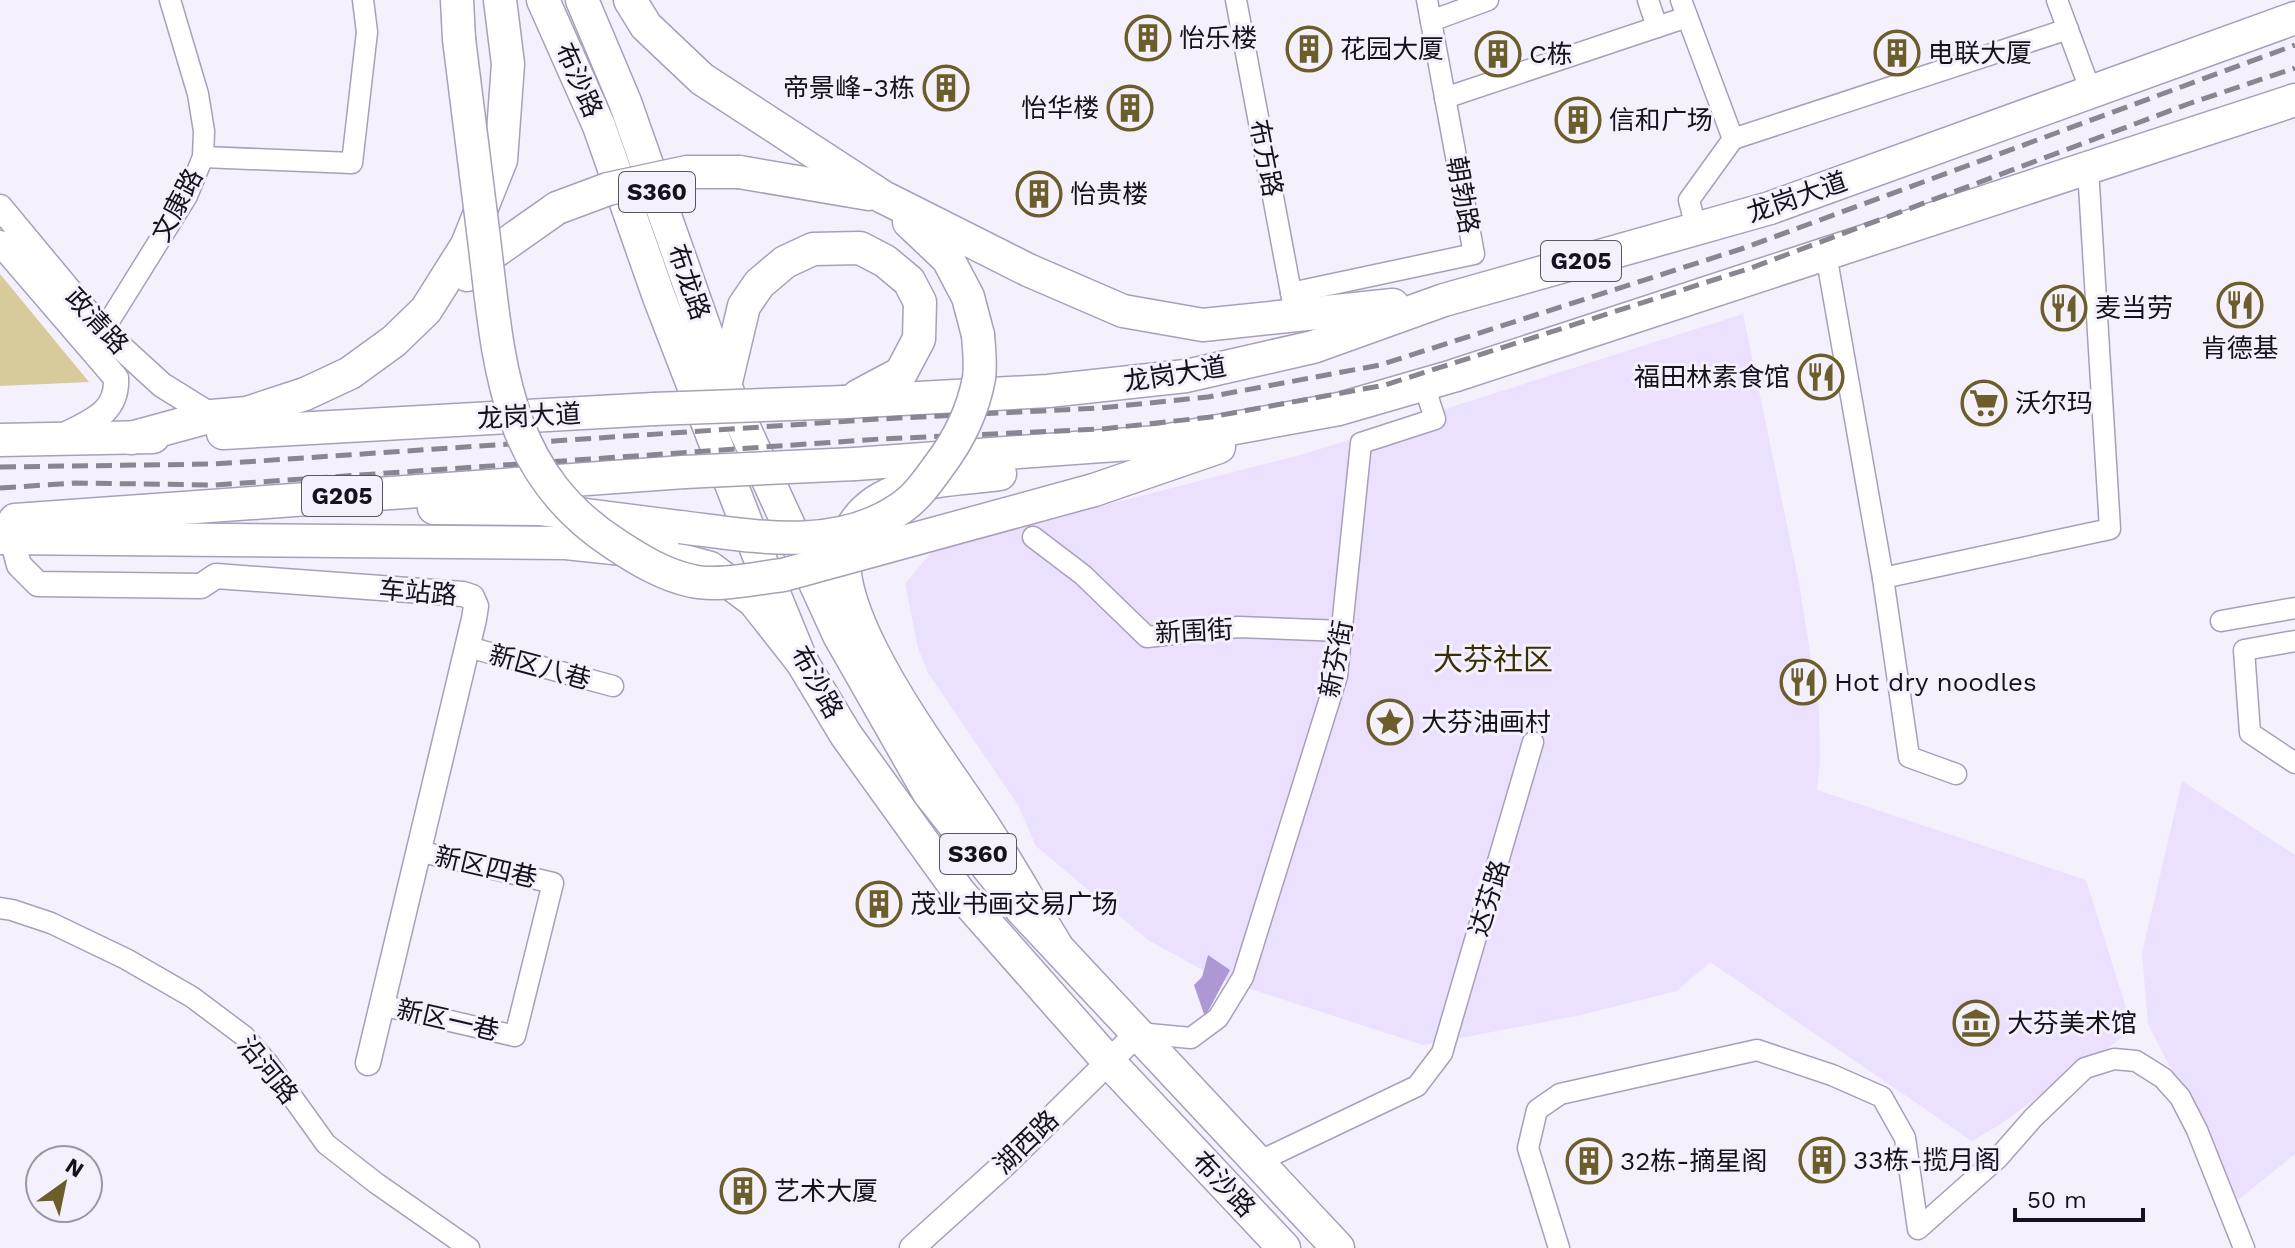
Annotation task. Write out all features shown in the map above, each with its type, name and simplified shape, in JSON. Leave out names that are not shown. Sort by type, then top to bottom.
[{"type":"main road","points":[[457,0],[459,39],[499,368],[527,451],[558,498],[594,531],[644,563],[693,582],[738,581],[783,575],[1094,490],[1321,412]]},
{"type":"main road","points":[[426,310],[467,245],[501,160],[508,64],[500,0]]},
{"type":"main road","name":"布沙路","points":[[543,0],[599,126],[659,297],[802,662],[846,735],[959,892],[1108,1061],[1284,1248]]},
{"type":"main road","name":"布龙路","points":[[582,0],[625,102],[725,386]]},
{"type":"main road","points":[[630,0],[646,26],[702,79],[883,197],[1028,270],[1123,311],[1203,325],[1293,304],[1444,300]]},
{"type":"main road","name":"龙岗大道","points":[[0,440],[131,438],[654,409],[845,402],[1048,391],[1186,376],[1313,347],[1444,300],[1770,208],[2295,18]]},
{"type":"main road","name":"G205","points":[[4,532],[684,472],[855,464],[1158,442],[1321,412],[1424,385],[2295,100]]},
{"type":"main road","points":[[4,532],[427,508],[539,509],[775,539],[830,536],[865,527],[902,507],[926,483],[951,450],[970,413],[980,376],[978,335],[968,297],[948,259],[883,197],[739,172],[687,172],[608,189],[557,208],[493,253],[394,341],[350,373],[305,394],[247,413],[212,416],[131,438]]},
{"type":"main road","points":[[725,386],[744,306],[759,284],[785,262],[813,249],[860,248],[885,261],[909,281],[920,302],[919,339],[901,373],[845,402]]},
{"type":"main road","name":"布沙路","points":[[725,386],[839,635],[929,793],[1022,910],[1338,1248]]},
{"type":"main road","points":[[1056,945],[975,812],[911,721],[859,623],[846,589],[843,555],[851,528],[869,508],[900,489],[1098,460],[1158,442]]},
{"type":"main road","points":[[4,532],[566,543],[651,552],[710,568],[754,601],[802,662]]},
{"type":"street","name":"文康路","points":[[96,339],[187,196],[203,157],[204,131],[198,94],[170,0]]},
{"type":"street","points":[[203,157],[352,163],[367,32],[363,0]]},
{"type":"street","name":"布方路","points":[[1236,0],[1293,304]]},
{"type":"street","name":"朝勃路","points":[[1293,304],[1474,254],[1427,0]]},
{"type":"street","points":[[1431,21],[1488,0]]},
{"type":"street","points":[[1648,0],[1657,27]]},
{"type":"street","points":[[2057,0],[2091,92]]},
{"type":"street","points":[[1445,98],[1657,27],[1684,9],[1733,139]]},
{"type":"street","points":[[1696,228],[1689,200],[1733,139],[2068,29]]},
{"type":"street","points":[[1883,578],[2110,529],[2088,169]]},
{"type":"street","name":"政清路","points":[[0,207],[96,339],[116,378],[117,395],[104,413],[58,439]]},
{"type":"street","name":"政清路","points":[[0,243],[96,339],[212,416]]},
{"type":"street","points":[[1826,254],[1883,578],[1909,757],[1956,774]]},
{"type":"street","name":"新芬街","points":[[1138,1033],[1191,1038],[1218,1018],[1243,977],[1337,676],[1361,443],[1435,419],[1424,385]]},
{"type":"street","name":"车站路","points":[[4,532],[19,565],[38,584],[201,586],[216,576],[472,597],[476,606],[468,647],[368,1063]]},
{"type":"street","name":"新围街","points":[[1033,537],[1083,575],[1147,637],[1238,627],[1343,631]]},
{"type":"street","points":[[2221,621],[2295,608]]},
{"type":"street","points":[[2295,641],[2244,650],[2250,733],[2295,763]]},
{"type":"street","name":"新区八巷","points":[[468,647],[613,686]]},
{"type":"street","name":"达芬路","points":[[1258,1162],[1417,1086],[1442,1053],[1533,742]]},
{"type":"street","name":"新区四巷","points":[[418,851],[553,883],[515,1036]]},
{"type":"street","name":"沿河路","points":[[0,908],[51,923],[126,959],[192,997],[244,1036],[267,1062],[326,1144],[469,1248]]},
{"type":"street","name":"新区一巷","points":[[381,1005],[515,1036]]},
{"type":"street","name":"湖西路","points":[[912,1248],[1005,1164],[1138,1033]]},
{"type":"street","points":[[1559,1248],[1528,1148],[1537,1110],[1560,1094],[1757,1050],[1832,1075],[1882,1097],[1905,1138],[1918,1229],[1998,1158],[2033,1118],[2085,1068],[2114,1059],[2136,1061],[2163,1078],[2180,1097],[2197,1130],[2244,1248]]},
{"type":"shaded area","points":[[0,274],[89,382],[0,386]]},
{"type":"shaded area","name":"大芬油画村","points":[[1743,314],[1799,583],[1819,708],[1817,790],[2086,880],[2133,1030],[1972,1141],[1710,962],[1677,991],[1581,1015],[1423,1045],[1217,978],[1148,940],[1036,846],[1018,805],[928,673],[918,648],[905,584],[934,549],[1304,454]]},
{"type":"shaded area","points":[[2182,781],[2295,855],[2295,1154],[2238,1200],[2148,1024],[2142,953]]},
{"type":"shaded area","points":[[1208,955],[1230,970],[1205,1017],[1194,985],[1202,977]]},
{"type":"railway","points":[[0,467],[214,464],[879,419],[1100,408],[1208,397],[1380,365],[1744,248],[2295,45]]},
{"type":"railway","points":[[0,488],[75,483],[215,485],[880,439],[1102,429],[1211,417],[1385,385],[1751,268],[2188,104],[2295,68]]},
{"type":"place","name":"怡乐楼","points":[[1148,38]]},
{"type":"place","name":"花园大厦","points":[[1309,49]]},
{"type":"place","name":"电联大厦","points":[[1897,53]]},
{"type":"place","name":"C栋","points":[[1498,54]]},
{"type":"place","name":"帝景峰-3栋","points":[[946,88]]},
{"type":"place","name":"怡华楼","points":[[1130,108]]},
{"type":"place","name":"信和广场","points":[[1578,120]]},
{"type":"place","name":"怡贵楼","points":[[1039,194]]},
{"type":"place","name":"肯德基","points":[[2240,305]]},
{"type":"place","name":"麦当劳","points":[[2064,308]]},
{"type":"place","name":"福田林素食馆","points":[[1821,377]]},
{"type":"place","name":"沃尔玛","points":[[1984,403]]},
{"type":"place","name":"Hot dry noodles","points":[[1803,682]]},
{"type":"place","name":"大芬油画村","points":[[1390,722]]},
{"type":"place","name":"茂业书画交易广场","points":[[879,904]]},
{"type":"place","name":"大芬美术馆","points":[[1976,1023]]},
{"type":"place","name":"33栋-揽月阁","points":[[1822,1160]]},
{"type":"place","name":"32栋-摘星阁","points":[[1589,1161]]},
{"type":"place","name":"艺术大厦","points":[[743,1191]]},
{"type":"district","name":"大芬社区","points":[[1493,659]]}]
